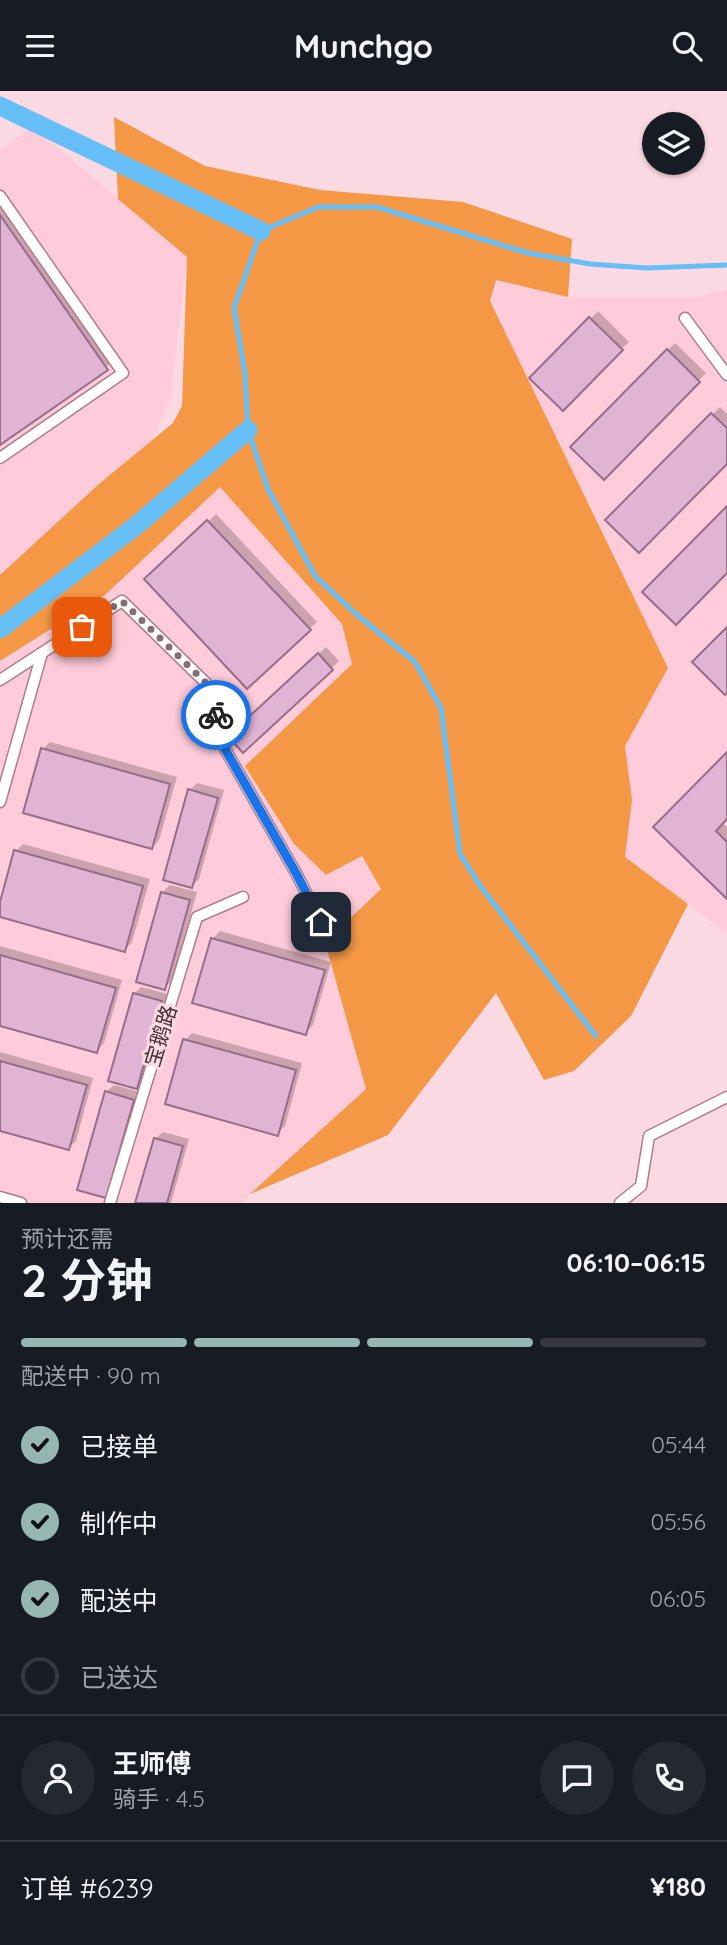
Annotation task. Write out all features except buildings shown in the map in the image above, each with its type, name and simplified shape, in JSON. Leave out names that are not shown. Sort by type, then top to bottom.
[{"type":"lane","points":[[0,196],[123,373],[0,458]]},
{"type":"lane","points":[[685,318],[727,375]]},
{"type":"lane","points":[[0,680],[122,601],[206,683],[225,749],[321,922]]},
{"type":"lane","points":[[0,802],[42,653]]},
{"type":"lane","name":"宝鹅路","points":[[110,1203],[197,917],[243,897]]},
{"type":"lane","points":[[620,1203],[641,1186],[649,1136],[727,1097]]},
{"type":"lane","points":[[0,1197],[21,1203]]},
{"type":"shaded area","points":[[114,117],[205,166],[320,190],[463,202],[572,239],[568,297],[496,280],[490,301],[668,668],[625,746],[632,800],[625,857],[688,904],[631,1016],[574,1071],[544,1080],[496,993],[388,1135],[250,1194],[366,1089],[325,942],[381,889],[362,856],[326,875],[294,844],[245,766],[352,664],[342,624],[220,487],[105,595],[0,661],[0,575],[100,483],[173,423],[182,406],[187,257],[118,199]]},
{"type":"shaded area","points":[[33,127],[187,257],[170,401],[152,440],[99,483],[0,578],[0,150]]},
{"type":"shaded area","points":[[495,280],[568,297],[696,297],[727,290],[727,933],[625,857],[632,800],[625,746],[668,668],[490,301]]},
{"type":"shaded area","points":[[220,487],[342,624],[352,664],[246,766],[327,875],[362,856],[381,889],[325,942],[366,1089],[241,1203],[0,1203],[0,661],[105,595]]},
{"type":"waterway","points":[[0,106],[261,231]]},
{"type":"waterway","points":[[596,1036],[481,887],[460,854],[441,708],[415,662],[315,576],[268,489],[248,430],[245,373],[234,308],[261,231],[318,207],[377,207],[528,253],[590,264],[647,268],[727,265]]},
{"type":"waterway","points":[[0,629],[137,525],[248,430]]},
{"type":"way so far","points":[[82,627],[122,601],[206,683],[216,715]]},
{"type":"route","points":[[216,715],[225,749],[321,922]]}]
